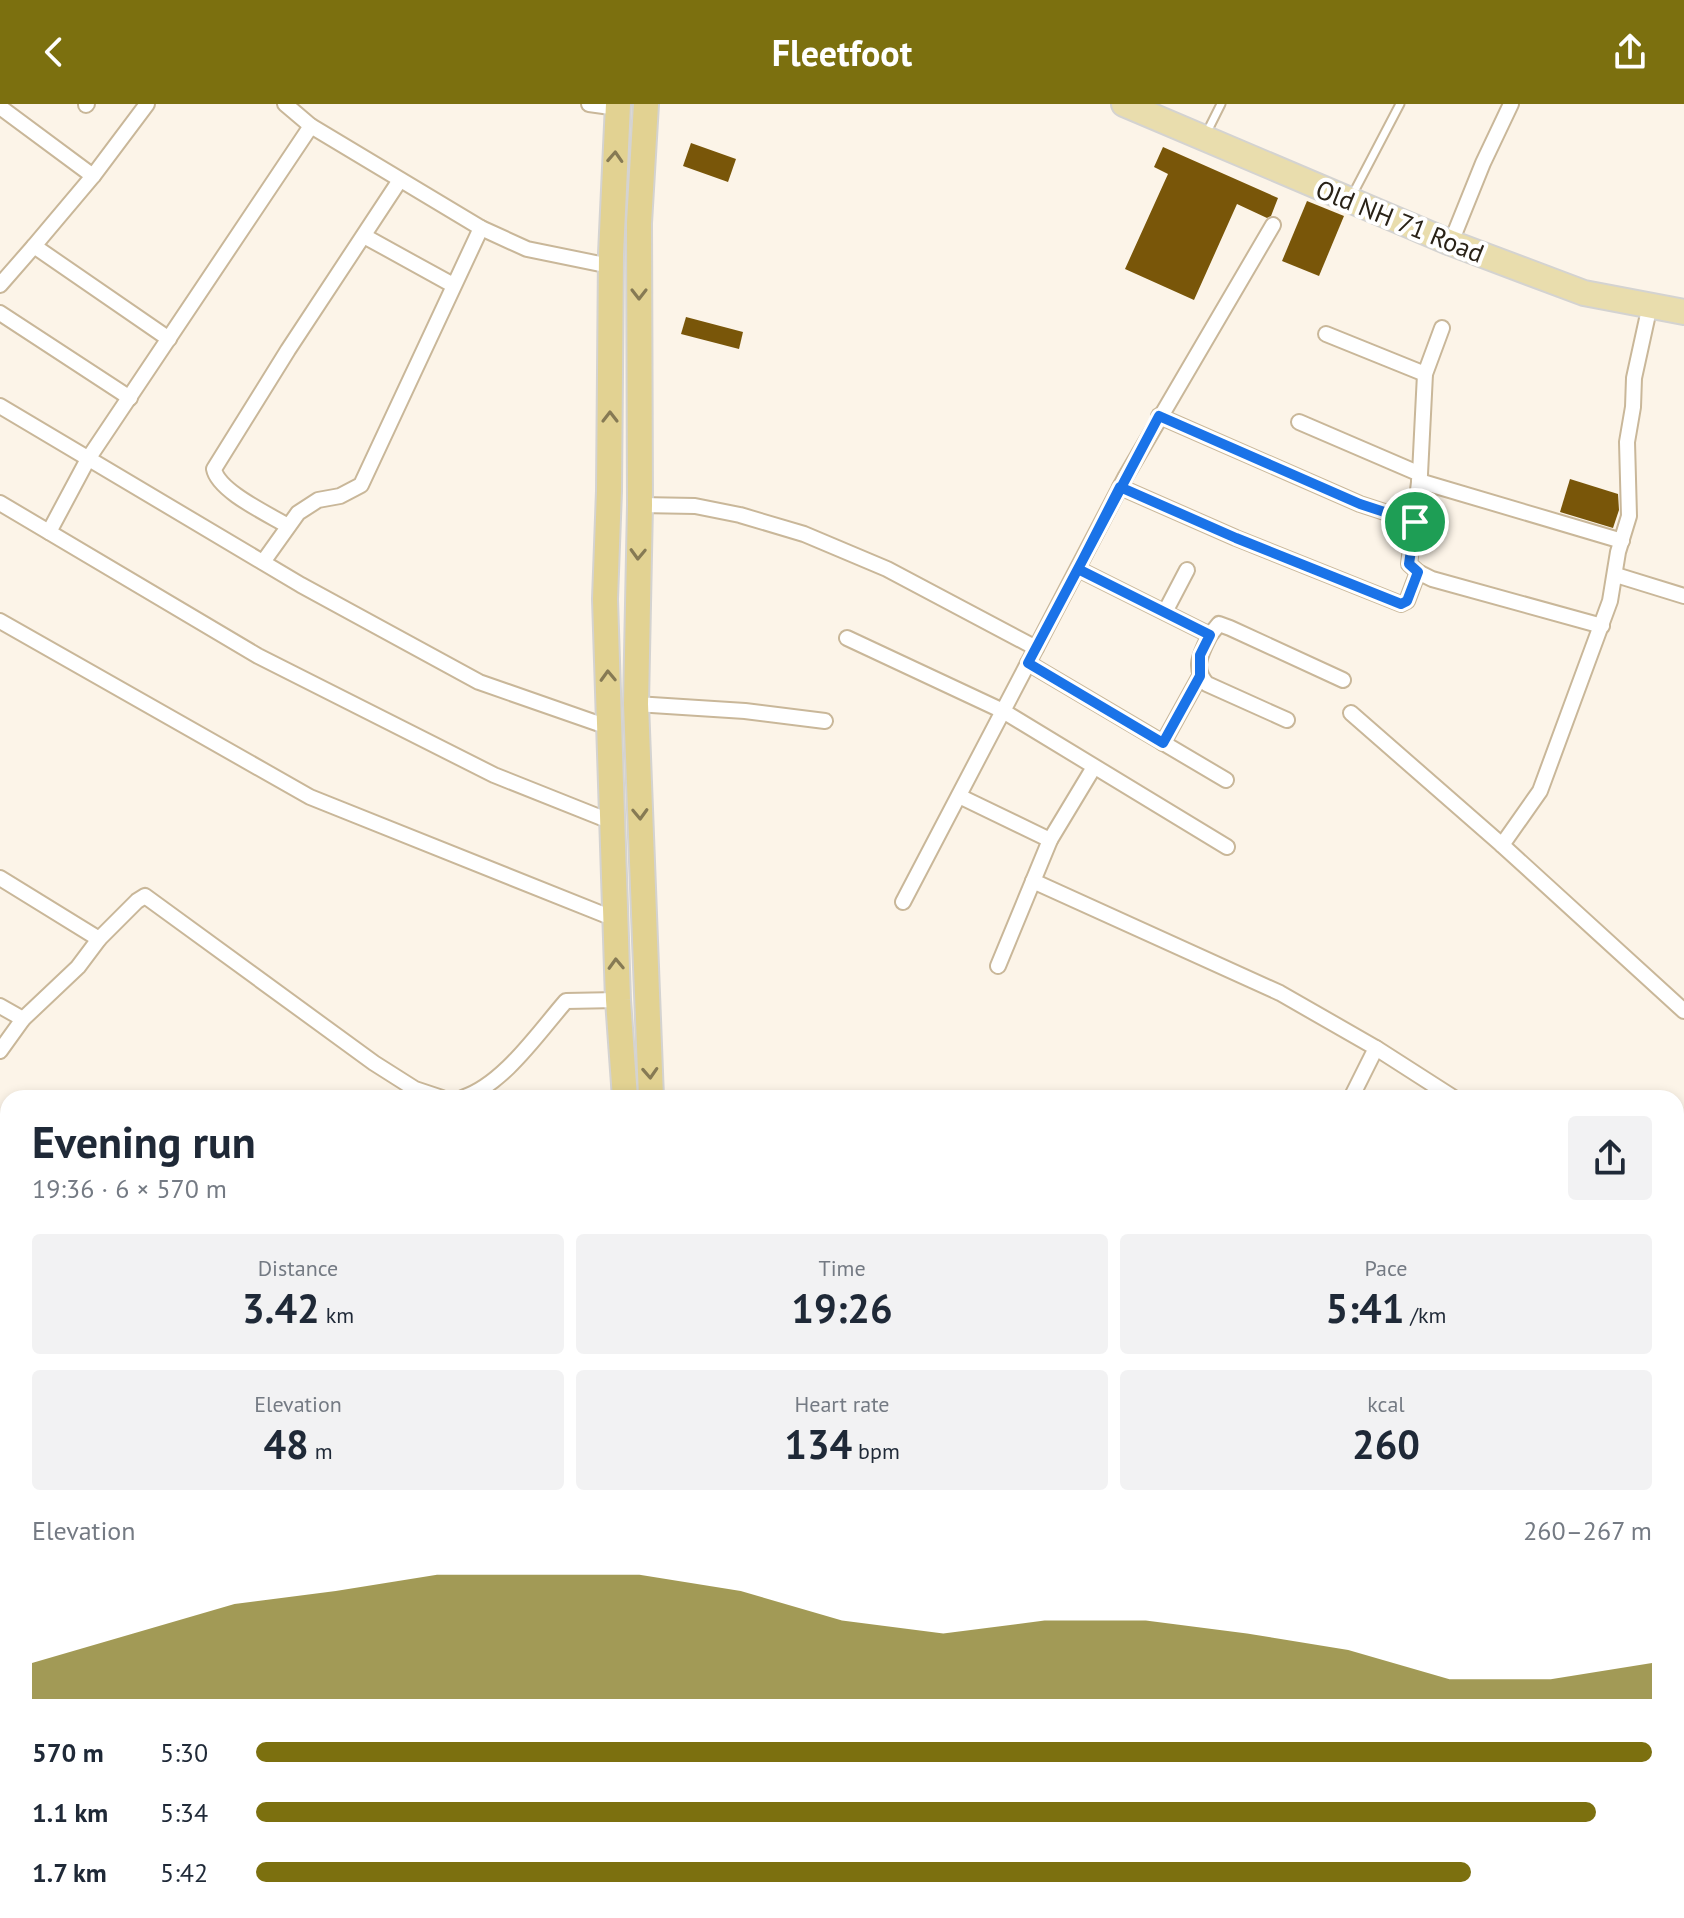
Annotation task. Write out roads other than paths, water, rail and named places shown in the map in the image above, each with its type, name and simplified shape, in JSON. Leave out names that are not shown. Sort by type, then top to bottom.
[{"type":"highway","points":[[646,104],[639,257],[640,498],[636,704],[651,1090]]},
{"type":"highway","points":[[618,106],[610,260],[609,491],[605,599],[618,1000],[624,1090]]},
{"type":"highway","points":[[610,260],[639,257]]},
{"type":"highway","points":[[609,491],[640,498]]},
{"type":"main road","name":"Old NH 71 Road","points":[[1124,104],[1451,243],[1584,293],[1684,312]]},
{"type":"main road","name":"Old NH 71 Road","points":[[1159,104],[1456,230],[1588,279],[1684,297]]},
{"type":"street","points":[[0,285],[93,176],[147,104]]},
{"type":"street","points":[[285,104],[311,126],[481,228],[527,249],[610,260]]},
{"type":"street","points":[[589,104],[618,106]]},
{"type":"street","points":[[1456,230],[1511,104]]},
{"type":"street","points":[[0,107],[93,176]]},
{"type":"street","points":[[49,532],[88,459],[311,126]]},
{"type":"street","points":[[288,526],[226,488],[216,479],[214,469],[279,363],[400,180]]},
{"type":"street","points":[[903,902],[1120,487],[1273,225]]},
{"type":"street","points":[[263,562],[298,513],[318,500],[340,496],[361,485],[481,228]]},
{"type":"street","points":[[364,236],[453,285]]},
{"type":"street","points":[[34,246],[169,339]]},
{"type":"street","points":[[1502,845],[1540,791],[1602,626],[1616,575],[1629,516],[1627,442],[1634,378],[1650,305]]},
{"type":"street","points":[[0,313],[130,398]]},
{"type":"street","points":[[1442,328],[1425,374],[1420,477],[1409,564],[1432,579],[1602,626]]},
{"type":"street","points":[[1326,334],[1425,374]]},
{"type":"street","points":[[0,406],[263,562],[479,682],[608,727]]},
{"type":"street","points":[[1159,416],[1360,504],[1415,522]]},
{"type":"street","points":[[1299,422],[1420,477],[1622,541]]},
{"type":"street","points":[[1120,487],[1236,538],[1401,604],[1407,601],[1418,572]]},
{"type":"street","points":[[640,498],[740,515],[804,534],[887,569],[1036,648]]},
{"type":"street","points":[[0,503],[258,656],[494,775],[612,822]]},
{"type":"street","points":[[1078,569],[1210,635]]},
{"type":"street","points":[[1165,612],[1187,570]]},
{"type":"street","points":[[1616,575],[1684,596]]},
{"type":"street","points":[[0,621],[310,797],[615,919]]},
{"type":"street","points":[[1163,743],[1200,676],[1200,655],[1219,624],[1343,680]]},
{"type":"street","points":[[847,638],[1003,711],[1227,847]]},
{"type":"street","points":[[1028,663],[1226,780]]},
{"type":"street","points":[[1200,676],[1207,684],[1287,720]]},
{"type":"street","points":[[636,704],[745,711],[825,721]]},
{"type":"street","points":[[1351,713],[1684,1011]]},
{"type":"street","points":[[998,966],[1050,840],[1094,767]]},
{"type":"street","points":[[959,796],[1050,840]]},
{"type":"street","points":[[0,878],[99,939]]},
{"type":"street","points":[[1033,881],[1280,993],[1442,1090]]},
{"type":"street","points":[[0,1051],[23,1019],[78,967],[99,939],[145,896],[374,1063],[418,1090]]},
{"type":"street","points":[[481,1090],[500,1075],[566,1001],[618,1000]]},
{"type":"street","points":[[0,1006],[23,1019]]},
{"type":"street","points":[[1355,1090],[1376,1048]]},
{"type":"lane","points":[[1210,126],[1221,104]]},
{"type":"lane","points":[[1356,188],[1400,104]]}]
